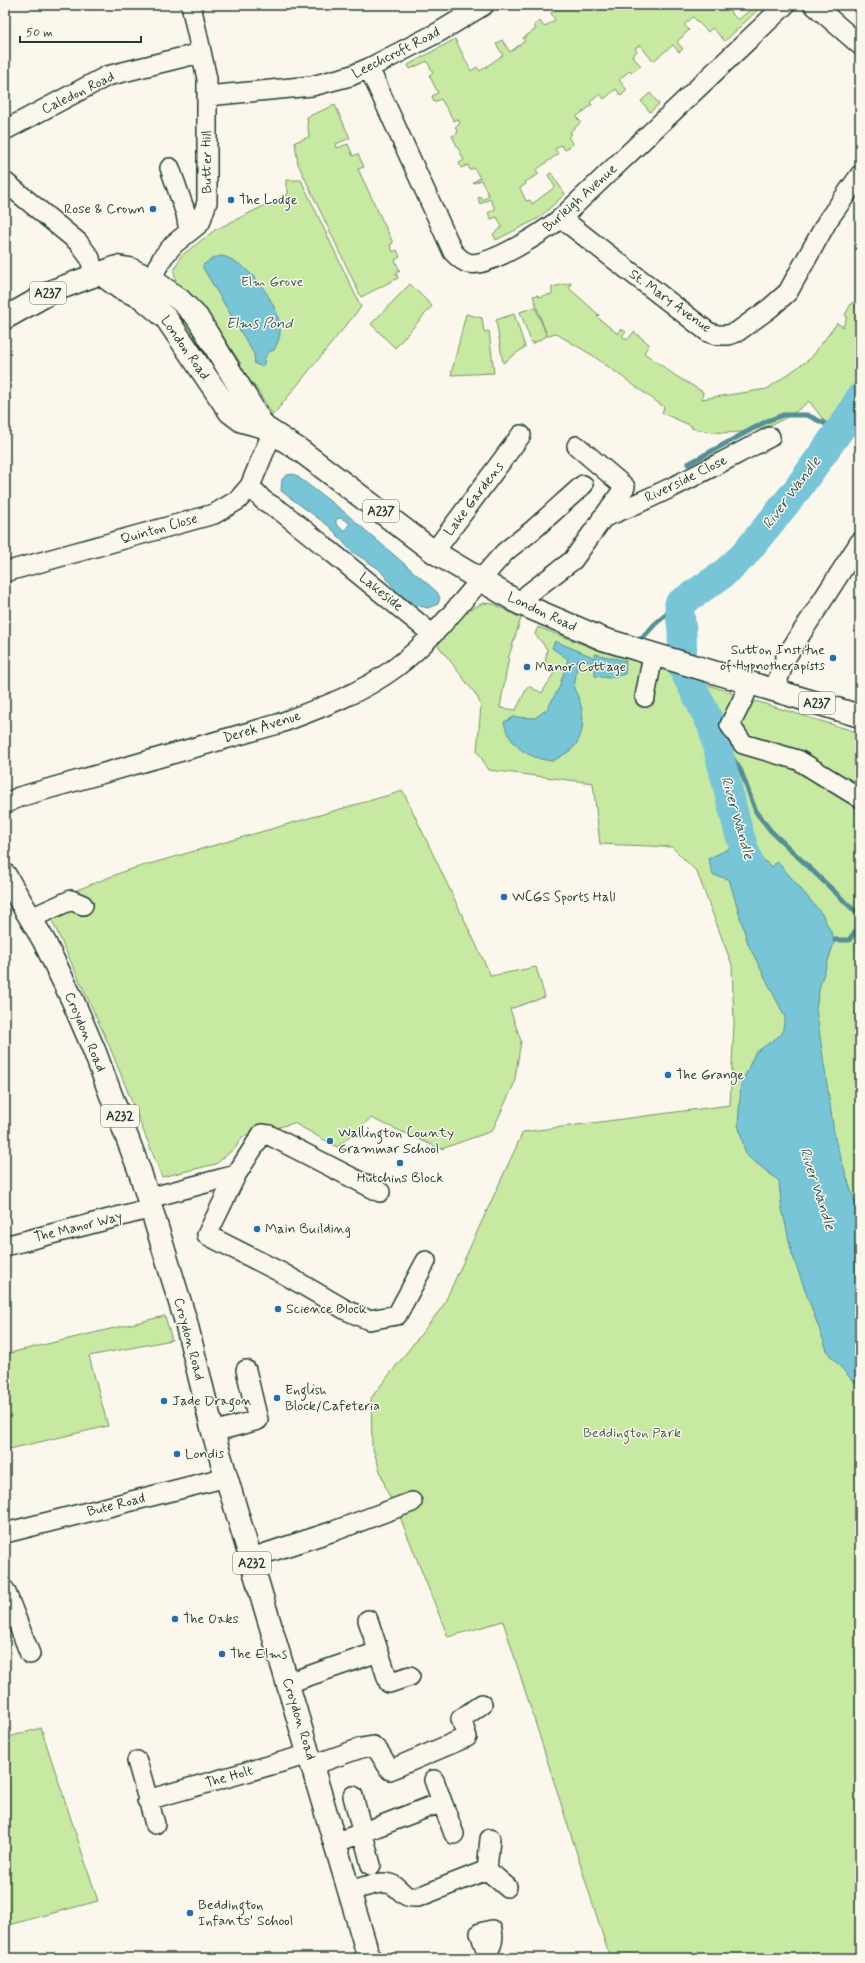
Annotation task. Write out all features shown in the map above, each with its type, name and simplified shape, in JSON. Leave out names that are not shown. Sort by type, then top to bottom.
[{"type":"main road","name":"A237","points":[[5,318],[55,290],[117,267],[125,268],[146,288]]},
{"type":"main road","name":"London Road","points":[[146,288],[230,412],[242,421],[268,430],[301,450],[434,552],[480,581],[521,604],[584,632],[651,654],[860,716]]},
{"type":"main road","name":"Croydon Road","points":[[5,875],[32,918],[94,1050],[117,1108],[150,1203],[186,1322],[213,1432],[350,1891],[367,1957]]},
{"type":"street","name":"Butter Hill","points":[[146,288],[163,257],[174,244],[200,223],[207,202],[207,79],[200,53],[191,5]]},
{"type":"street","name":"Leechcroft Road","points":[[207,96],[312,86],[350,76],[370,68],[484,5]]},
{"type":"street","name":"Burleigh Avenue","points":[[370,68],[453,252],[468,264],[479,264],[526,242],[560,218],[785,5]]},
{"type":"street","points":[[814,5],[860,45]]},
{"type":"street","name":"Caledon Road","points":[[5,130],[107,76],[200,53]]},
{"type":"street","points":[[170,168],[186,214],[189,231]]},
{"type":"street","name":"St. Mary Avenue","points":[[560,218],[708,332],[716,335],[728,335],[748,325],[788,292],[828,220],[860,175]]},
{"type":"street","points":[[5,182],[78,242],[90,258],[97,274]]},
{"type":"street","name":"Quinton Close","points":[[5,572],[214,514],[238,500],[250,486],[268,430]]},
{"type":"street","name":"Riverside Close","points":[[602,518],[670,487],[770,437]]},
{"type":"street","name":"Lake Gardens","points":[[434,552],[512,439]]},
{"type":"street","name":"Riverside Close","points":[[521,604],[528,594],[573,560],[625,487],[577,446]]},
{"type":"street","name":"Derek Avenue","points":[[5,804],[19,797],[278,724],[320,709],[372,683],[395,668],[437,629],[506,551],[583,485]]},
{"type":"street","name":"Lakeside","points":[[250,486],[263,500],[282,512],[326,547],[437,629]]},
{"type":"street","points":[[774,690],[786,656],[860,542]]},
{"type":"street","points":[[645,697],[651,654]]},
{"type":"street","points":[[748,682],[745,695],[730,726],[743,744],[798,760],[860,798]]},
{"type":"street","points":[[32,918],[71,900],[83,905]]},
{"type":"street","points":[[380,1192],[269,1135],[262,1134],[236,1175],[208,1235],[284,1274],[346,1310],[369,1320],[396,1315],[426,1261]]},
{"type":"street","name":"The Manor Way","points":[[5,1246],[150,1203],[236,1175]]},
{"type":"street","points":[[213,1432],[260,1426],[246,1370]]},
{"type":"street","name":"Bute Road","points":[[5,1533],[227,1477]]},
{"type":"street","points":[[251,1558],[334,1531],[412,1502]]},
{"type":"street","points":[[5,1590],[30,1654]]},
{"type":"street","points":[[368,1620],[389,1683],[410,1676]]},
{"type":"street","points":[[288,1683],[378,1652]]},
{"type":"street","name":"The Holt","points":[[147,1800],[311,1759],[372,1746],[379,1752],[390,1770],[467,1737],[461,1719],[482,1704]]},
{"type":"street","points":[[137,1761],[155,1824]]},
{"type":"street","points":[[434,1780],[454,1834]]},
{"type":"street","points":[[353,1796],[371,1865]]},
{"type":"street","points":[[335,1843],[442,1802]]},
{"type":"street","points":[[487,1870],[490,1839]]},
{"type":"street","points":[[487,1870],[507,1887]]},
{"type":"street","points":[[350,1891],[379,1884],[390,1884],[407,1898],[418,1897],[487,1870]]},
{"type":"green space","points":[[562,5],[570,5],[572,9],[578,5],[735,5],[730,12],[738,20],[756,5],[763,5],[725,41],[712,28],[708,32],[693,17],[684,25],[689,30],[677,42],[683,49],[679,52],[673,45],[653,61],[640,45],[635,48],[637,51],[632,56],[641,66],[631,73],[629,71],[619,80],[627,90],[621,96],[616,89],[604,99],[600,94],[590,102],[592,105],[576,117],[581,122],[570,132],[572,134],[568,137],[573,144],[565,150],[561,145],[555,149],[558,154],[536,170],[539,174],[525,182],[526,184],[520,188],[526,201],[530,200],[532,204],[555,187],[548,175],[551,173],[565,194],[539,218],[496,240],[493,234],[502,227],[497,217],[491,219],[488,213],[495,209],[490,199],[480,204],[478,198],[481,197],[482,200],[489,196],[481,180],[474,183],[473,182],[480,178],[474,168],[470,170],[468,165],[461,168],[459,163],[464,160],[452,136],[458,133],[455,127],[460,124],[458,119],[454,121],[441,99],[434,102],[432,96],[438,93],[429,75],[433,73],[427,61],[410,69],[408,65],[455,39],[471,71],[477,67],[480,71],[503,55],[496,44],[502,40],[510,52],[525,41],[523,38],[536,29],[534,25],[540,21],[544,27],[555,20],[551,13]]},
{"type":"green space","points":[[650,93],[659,104],[650,112],[641,101]]},
{"type":"green space","points":[[335,105],[350,138],[336,144],[337,148],[348,144],[353,156],[358,154],[364,167],[358,169],[393,243],[390,245],[393,252],[397,250],[400,257],[395,260],[400,271],[396,273],[398,278],[361,297],[298,164],[295,142],[309,137],[307,117]]},
{"type":"green space","name":"Elm Grove","points":[[286,180],[301,180],[361,307],[273,415],[253,383],[255,394],[237,366],[241,364],[211,318],[208,319],[177,287],[174,271],[181,256],[215,230],[288,194]]},
{"type":"green space","points":[[571,283],[569,288],[599,315],[597,317],[618,334],[621,329],[626,332],[622,336],[627,340],[634,332],[649,344],[644,353],[676,376],[703,392],[702,399],[767,389],[811,358],[837,323],[843,327],[847,317],[845,315],[852,302],[860,308],[860,382],[829,427],[809,401],[783,419],[769,426],[754,430],[723,433],[691,428],[692,426],[662,413],[664,407],[592,355],[555,333],[547,336],[533,296],[538,295],[539,297],[552,294],[552,287]]},
{"type":"green space","points":[[410,284],[432,306],[395,348],[371,324]]},
{"type":"green space","points":[[535,307],[547,336],[532,344],[520,312]]},
{"type":"green space","points":[[466,314],[482,318],[484,332],[489,331],[494,373],[451,375]]},
{"type":"green space","points":[[514,314],[525,347],[503,363],[496,320]]},
{"type":"green space","points":[[181,315],[196,330],[189,335],[179,319]]},
{"type":"green space","name":"Beddington Park","points":[[483,603],[494,604],[521,618],[509,656],[500,708],[516,710],[528,686],[542,693],[555,671],[545,664],[547,649],[535,634],[538,627],[603,652],[650,665],[752,700],[860,733],[860,1958],[610,1958],[503,1621],[448,1637],[400,1517],[386,1489],[372,1446],[371,1398],[443,1306],[523,1132],[730,1105],[734,1023],[732,965],[697,872],[672,847],[600,844],[593,783],[489,770],[477,751],[481,706],[477,696],[434,640],[454,618]]},
{"type":"green space","points":[[403,791],[491,976],[536,967],[545,997],[510,1009],[521,1041],[514,1084],[492,1131],[441,1149],[371,1118],[337,1147],[294,1123],[242,1137],[236,1147],[216,1164],[162,1177],[109,1045],[44,903],[125,871]]},
{"type":"green space","points":[[165,1316],[172,1340],[89,1356],[108,1426],[5,1450],[5,1354]]},
{"type":"green space","points":[[41,1728],[98,1901],[5,1926],[5,1738]]},
{"type":"water","name":"Elms Pond","points":[[222,256],[243,267],[262,286],[275,310],[279,321],[280,332],[277,343],[274,350],[266,355],[264,364],[261,366],[255,364],[254,354],[203,268],[203,265],[213,258]]},
{"type":"water","points":[[294,474],[343,511],[437,592],[440,598],[438,604],[428,608],[415,605],[399,594],[379,569],[351,551],[330,527],[281,491],[282,479],[287,475]],"holes":[[[341,518],[350,523],[344,531],[336,524],[336,519]]]},
{"type":"water","points":[[555,641],[595,658],[595,654],[626,661],[625,674],[609,678],[595,676],[595,663],[578,660],[574,689],[582,710],[583,718],[581,734],[572,749],[553,761],[544,760],[521,750],[510,738],[504,722],[514,717],[535,718],[547,709],[559,688],[568,659],[552,648]]},
{"type":"water","points":[[739,833],[757,844],[755,853],[772,867],[777,861],[822,914],[835,940],[820,985],[816,1009],[835,1139],[853,1197],[860,1208],[860,1384],[853,1381],[828,1353],[792,1254],[781,1204],[779,1181],[746,1155],[738,1124],[741,1085],[755,1053],[782,1034],[785,1017],[748,944],[729,879],[713,875],[708,859],[736,845]]},
{"type":"waterway","name":"River Wandle","points":[[752,871],[739,833],[712,726],[683,669],[682,631],[679,604],[722,575],[743,556],[796,491],[850,415],[860,397]]},
{"type":"waterway","points":[[688,464],[767,421],[783,415],[807,415],[838,430]]},
{"type":"waterway","points":[[638,643],[655,624],[679,604]]},
{"type":"waterway","points":[[712,726],[741,771],[756,812],[771,831],[860,916]]},
{"type":"waterway","points":[[835,940],[849,940],[857,929],[860,915]]},
{"type":"place","name":"The Lodge","points":[[231,200]]},
{"type":"place","name":"Rose & Crown","points":[[153,209]]},
{"type":"place","name":"Sutton Institue of Hypnotherapists","points":[[833,658]]},
{"type":"place","name":"Manor Cottage","points":[[527,667]]},
{"type":"place","name":"WCGS Sports Hall","points":[[504,897]]},
{"type":"place","name":"The Grange","points":[[668,1075]]},
{"type":"place","name":"Wallington County Grammar School","points":[[330,1141]]},
{"type":"place","name":"Hutchins Block","points":[[400,1163]]},
{"type":"place","name":"Main Building","points":[[257,1229]]},
{"type":"place","name":"Science Block","points":[[278,1309]]},
{"type":"place","name":"English Block/Cafeteria","points":[[277,1398]]},
{"type":"place","name":"Jade Dragon","points":[[164,1401]]},
{"type":"place","name":"Londis","points":[[177,1454]]},
{"type":"place","name":"The Oaks","points":[[175,1619]]},
{"type":"place","name":"The Elms","points":[[222,1654]]},
{"type":"place","name":"Beddington Infants' School","points":[[190,1913]]}]
